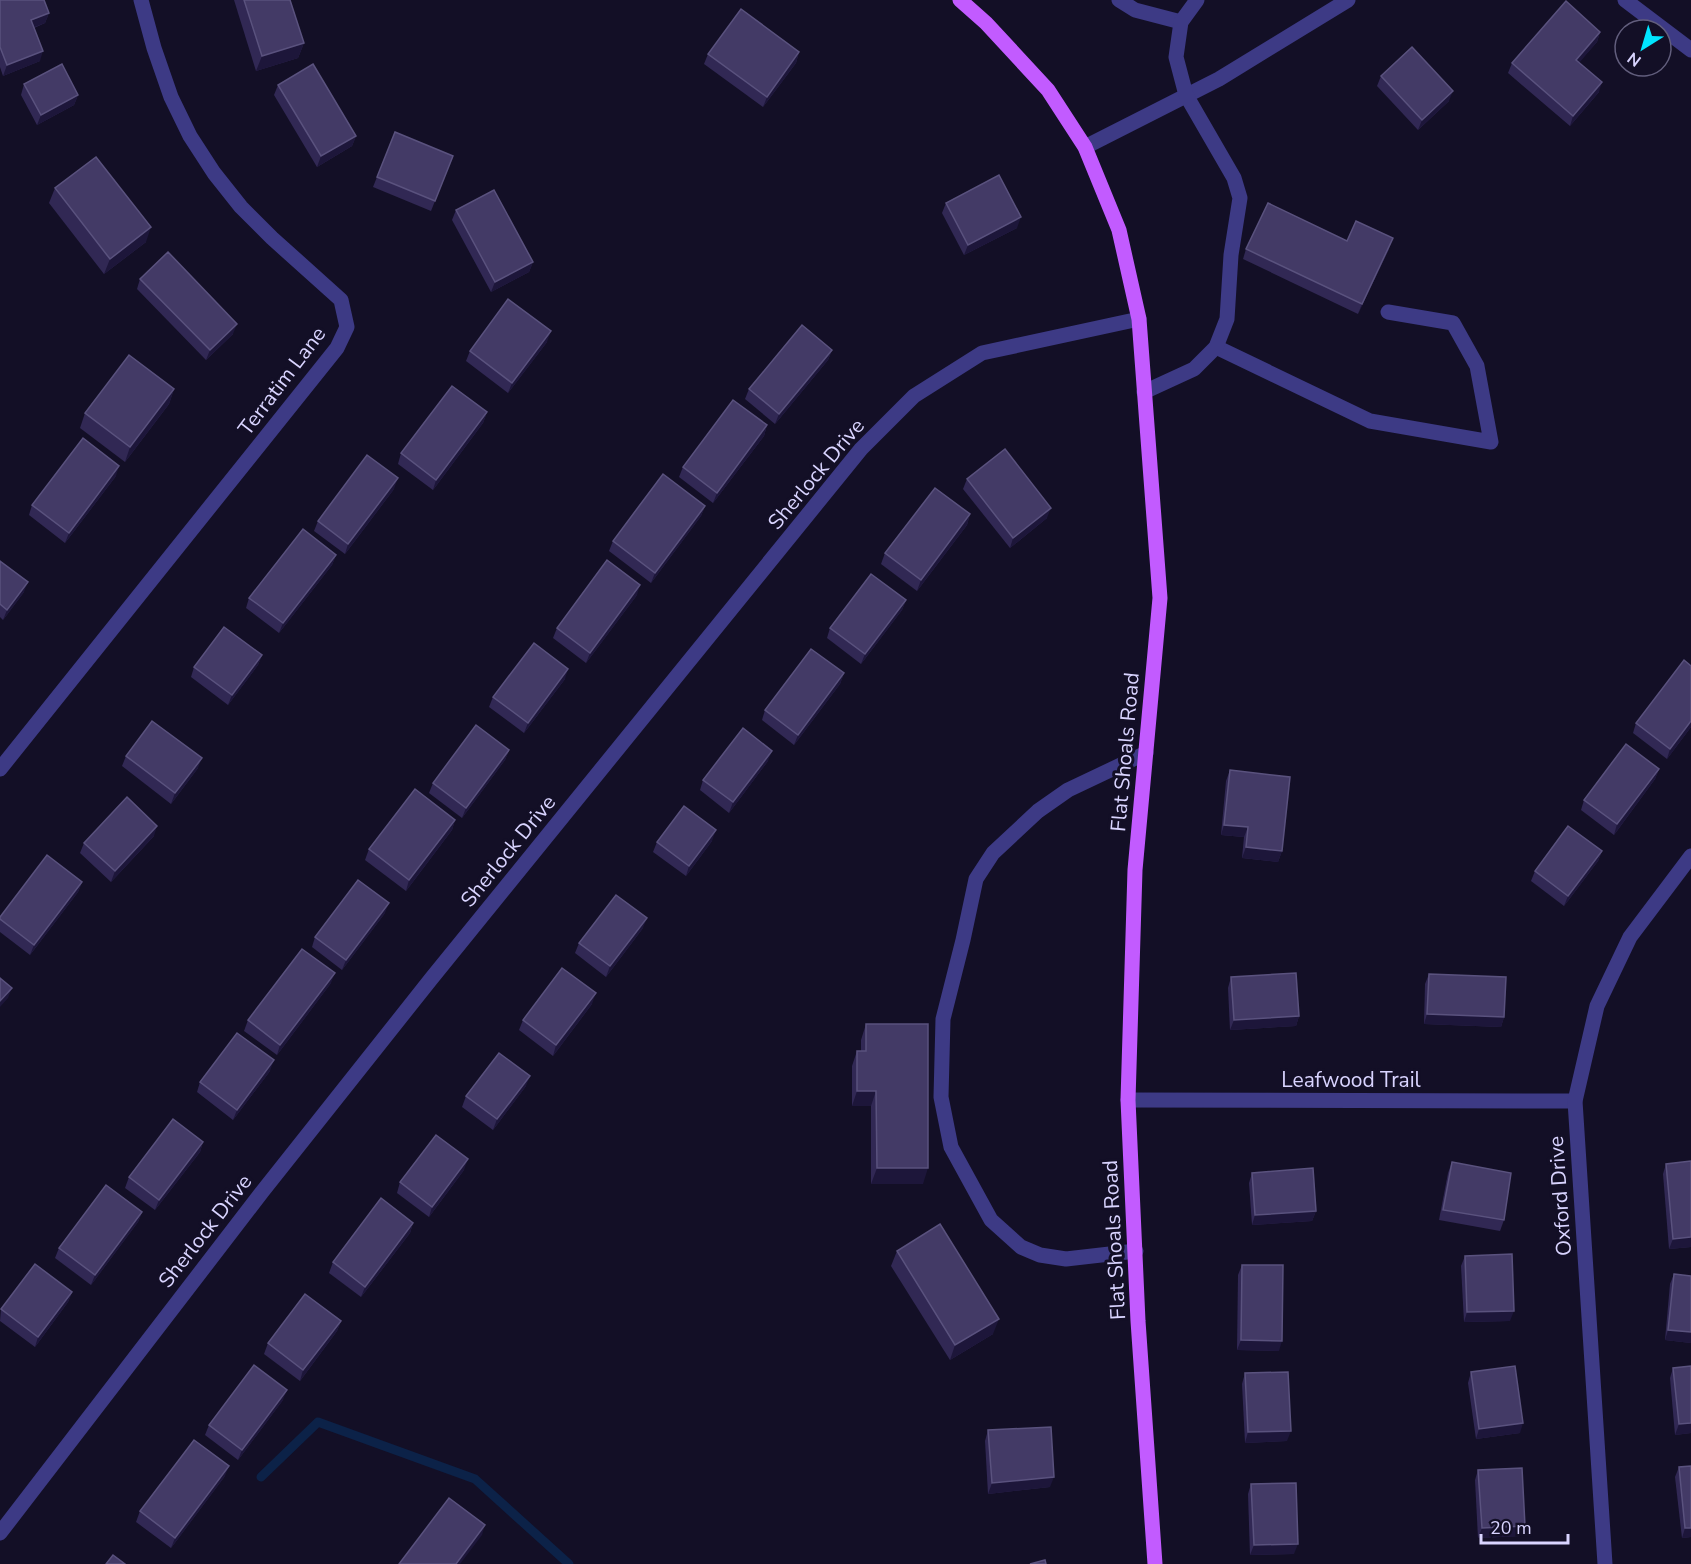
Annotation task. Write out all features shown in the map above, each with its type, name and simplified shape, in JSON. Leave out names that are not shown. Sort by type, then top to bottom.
[{"type":"main road","name":"Flat Shoals Road","points":[[960,0],[986,23],[1048,90],[1085,147],[1119,230],[1139,319],[1160,598],[1135,870],[1128,1100],[1138,1321],[1155,1564]]},
{"type":"street","name":"Terratim Lane","points":[[0,769],[337,348],[347,327],[341,300],[241,207],[214,173],[190,136],[171,97],[141,0]]},
{"type":"street","points":[[1119,0],[1135,10],[1181,22]]},
{"type":"street","points":[[1144,392],[1194,369],[1216,348],[1227,319],[1231,255],[1240,198],[1234,178],[1186,95],[1176,57],[1181,22],[1197,0]]},
{"type":"street","points":[[1085,147],[1219,79],[1348,0]]},
{"type":"street","points":[[1625,0],[1691,50]]},
{"type":"street","points":[[1216,348],[1370,422],[1491,442],[1477,366],[1453,323],[1388,312]]},
{"type":"street","name":"Sherlock Drive","points":[[0,1533],[261,1192],[861,449],[914,396],[982,353],[1139,319]]},
{"type":"street","points":[[1136,1251],[1066,1259],[1041,1255],[1021,1247],[991,1220],[951,1147],[942,1097],[943,1019],[976,879],[993,853],[1038,811],[1068,790],[1146,753]]},
{"type":"street","name":"Oxford Drive","points":[[1605,1564],[1575,1101],[1597,1006],[1630,937],[1691,856]]},
{"type":"street","name":"Leafwood Trail","points":[[1128,1100],[1575,1101]]},
{"type":"building","points":[[0,0],[44,0],[49,13],[31,20],[43,51],[7,65],[0,47]]},
{"type":"building","points":[[244,0],[290,0],[304,43],[262,56]]},
{"type":"building","points":[[1566,1],[1600,32],[1576,60],[1602,82],[1573,116],[1512,63]]},
{"type":"building","points":[[741,9],[799,52],[767,97],[708,54]]},
{"type":"building","points":[[1412,47],[1453,91],[1422,120],[1381,76]]},
{"type":"building","points":[[62,64],[78,95],[41,115],[24,84]]},
{"type":"building","points":[[313,64],[356,136],[321,156],[278,85]]},
{"type":"building","points":[[395,132],[453,156],[435,201],[377,177]]},
{"type":"building","points":[[96,157],[151,227],[110,259],[55,188]]},
{"type":"building","points":[[999,175],[1021,217],[968,245],[946,203]]},
{"type":"building","points":[[494,190],[533,262],[495,282],[456,210]]},
{"type":"building","points":[[1268,203],[1347,241],[1356,221],[1393,238],[1362,304],[1246,249]]},
{"type":"building","points":[[168,252],[237,324],[210,350],[140,279]]},
{"type":"building","points":[[508,299],[551,331],[512,383],[470,351]]},
{"type":"building","points":[[802,325],[832,350],[779,414],[749,389]]},
{"type":"building","points":[[129,355],[174,389],[130,447],[85,413]]},
{"type":"building","points":[[452,386],[487,412],[436,480],[401,453]]},
{"type":"building","points":[[733,400],[767,425],[717,493],[683,467]]},
{"type":"building","points":[[83,438],[119,466],[69,533],[32,505]]},
{"type":"building","points":[[1005,449],[1051,508],[1013,538],[967,479]]},
{"type":"building","points":[[367,455],[398,478],[348,544],[318,521]]},
{"type":"building","points":[[663,474],[705,506],[655,573],[613,541]]},
{"type":"building","points":[[935,488],[970,514],[921,580],[885,553]]},
{"type":"building","points":[[303,529],[336,555],[283,623],[249,598]]},
{"type":"building","points":[[607,560],[640,585],[590,653],[557,628]]},
{"type":"building","points":[[0,561],[28,582],[7,610],[0,604]]},
{"type":"building","points":[[871,574],[906,600],[865,654],[830,628]]},
{"type":"building","points":[[224,627],[262,655],[232,695],[194,667]]},
{"type":"building","points":[[534,643],[568,669],[528,723],[493,697]]},
{"type":"building","points":[[811,649],[844,673],[798,735],[765,710]]},
{"type":"building","points":[[1684,660],[1691,666],[1691,721],[1670,749],[1636,723]]},
{"type":"building","points":[[152,721],[202,758],[175,793],[126,756]]},
{"type":"building","points":[[476,725],[509,750],[466,808],[433,783]]},
{"type":"building","points":[[743,728],[772,751],[733,802],[703,780]]},
{"type":"building","points":[[1626,744],[1659,769],[1617,824],[1584,800]]},
{"type":"building","points":[[1230,770],[1290,777],[1282,851],[1246,847],[1248,827],[1224,825]]},
{"type":"building","points":[[415,789],[455,820],[409,880],[369,849]]},
{"type":"building","points":[[127,797],[157,826],[115,871],[84,843]]},
{"type":"building","points":[[684,806],[716,830],[689,866],[657,842]]},
{"type":"building","points":[[1568,826],[1602,851],[1568,896],[1535,871]]},
{"type":"building","points":[[47,855],[82,882],[34,945],[0,917]]},
{"type":"building","points":[[358,880],[389,903],[346,960],[315,937]]},
{"type":"building","points":[[616,895],[647,918],[610,966],[579,943]]},
{"type":"building","points":[[302,949],[335,973],[280,1045],[248,1020]]},
{"type":"building","points":[[562,968],[596,993],[556,1045],[523,1020]]},
{"type":"building","points":[[1296,973],[1299,1016],[1234,1020],[1231,977]]},
{"type":"building","points":[[1429,974],[1506,977],[1504,1017],[1427,1014]]},
{"type":"building","points":[[0,978],[12,988],[0,1001]]},
{"type":"building","points":[[866,1024],[928,1024],[928,1168],[877,1168],[876,1091],[857,1091],[857,1051],[866,1051]]},
{"type":"building","points":[[237,1033],[274,1060],[237,1110],[200,1082]]},
{"type":"building","points":[[499,1053],[530,1076],[497,1119],[466,1096]]},
{"type":"building","points":[[173,1119],[203,1142],[159,1200],[129,1177]]},
{"type":"building","points":[[436,1135],[468,1159],[432,1207],[400,1182]]},
{"type":"building","points":[[1691,1161],[1691,1237],[1673,1239],[1666,1164]]},
{"type":"building","points":[[1452,1162],[1511,1173],[1504,1220],[1443,1210]]},
{"type":"building","points":[[1313,1168],[1316,1211],[1255,1215],[1252,1173]]},
{"type":"building","points":[[106,1185],[142,1212],[95,1275],[59,1248]]},
{"type":"building","points":[[381,1198],[413,1223],[365,1287],[333,1262]]},
{"type":"building","points":[[940,1224],[999,1319],[955,1345],[897,1251]]},
{"type":"building","points":[[1512,1254],[1514,1311],[1467,1312],[1465,1256]]},
{"type":"building","points":[[35,1264],[72,1292],[38,1337],[1,1309]]},
{"type":"building","points":[[1242,1265],[1283,1265],[1282,1341],[1241,1340]]},
{"type":"building","points":[[1674,1274],[1691,1276],[1691,1332],[1668,1330]]},
{"type":"building","points":[[305,1294],[341,1321],[303,1370],[268,1343]]},
{"type":"building","points":[[254,1365],[287,1390],[242,1450],[209,1425]]},
{"type":"building","points":[[1515,1366],[1523,1423],[1479,1429],[1471,1372]]},
{"type":"building","points":[[1691,1366],[1691,1423],[1679,1424],[1673,1368]]},
{"type":"building","points":[[1288,1372],[1291,1431],[1248,1432],[1245,1373]]},
{"type":"building","points":[[1051,1427],[1054,1477],[992,1483],[988,1430]]},
{"type":"building","points":[[194,1440],[229,1466],[175,1538],[140,1511]]},
{"type":"building","points":[[1691,1466],[1691,1528],[1685,1528],[1679,1467]]},
{"type":"building","points":[[1522,1468],[1525,1526],[1482,1528],[1478,1470]]},
{"type":"building","points":[[1296,1483],[1298,1544],[1254,1545],[1251,1484]]},
{"type":"building","points":[[449,1498],[485,1525],[456,1564],[399,1564]]},
{"type":"building","points":[[113,1555],[125,1564],[106,1564]]},
{"type":"building","points":[[1045,1560],[1046,1564],[1030,1564]]},
{"type":"waterway","points":[[261,1477],[318,1422],[475,1479],[569,1564]]}]
